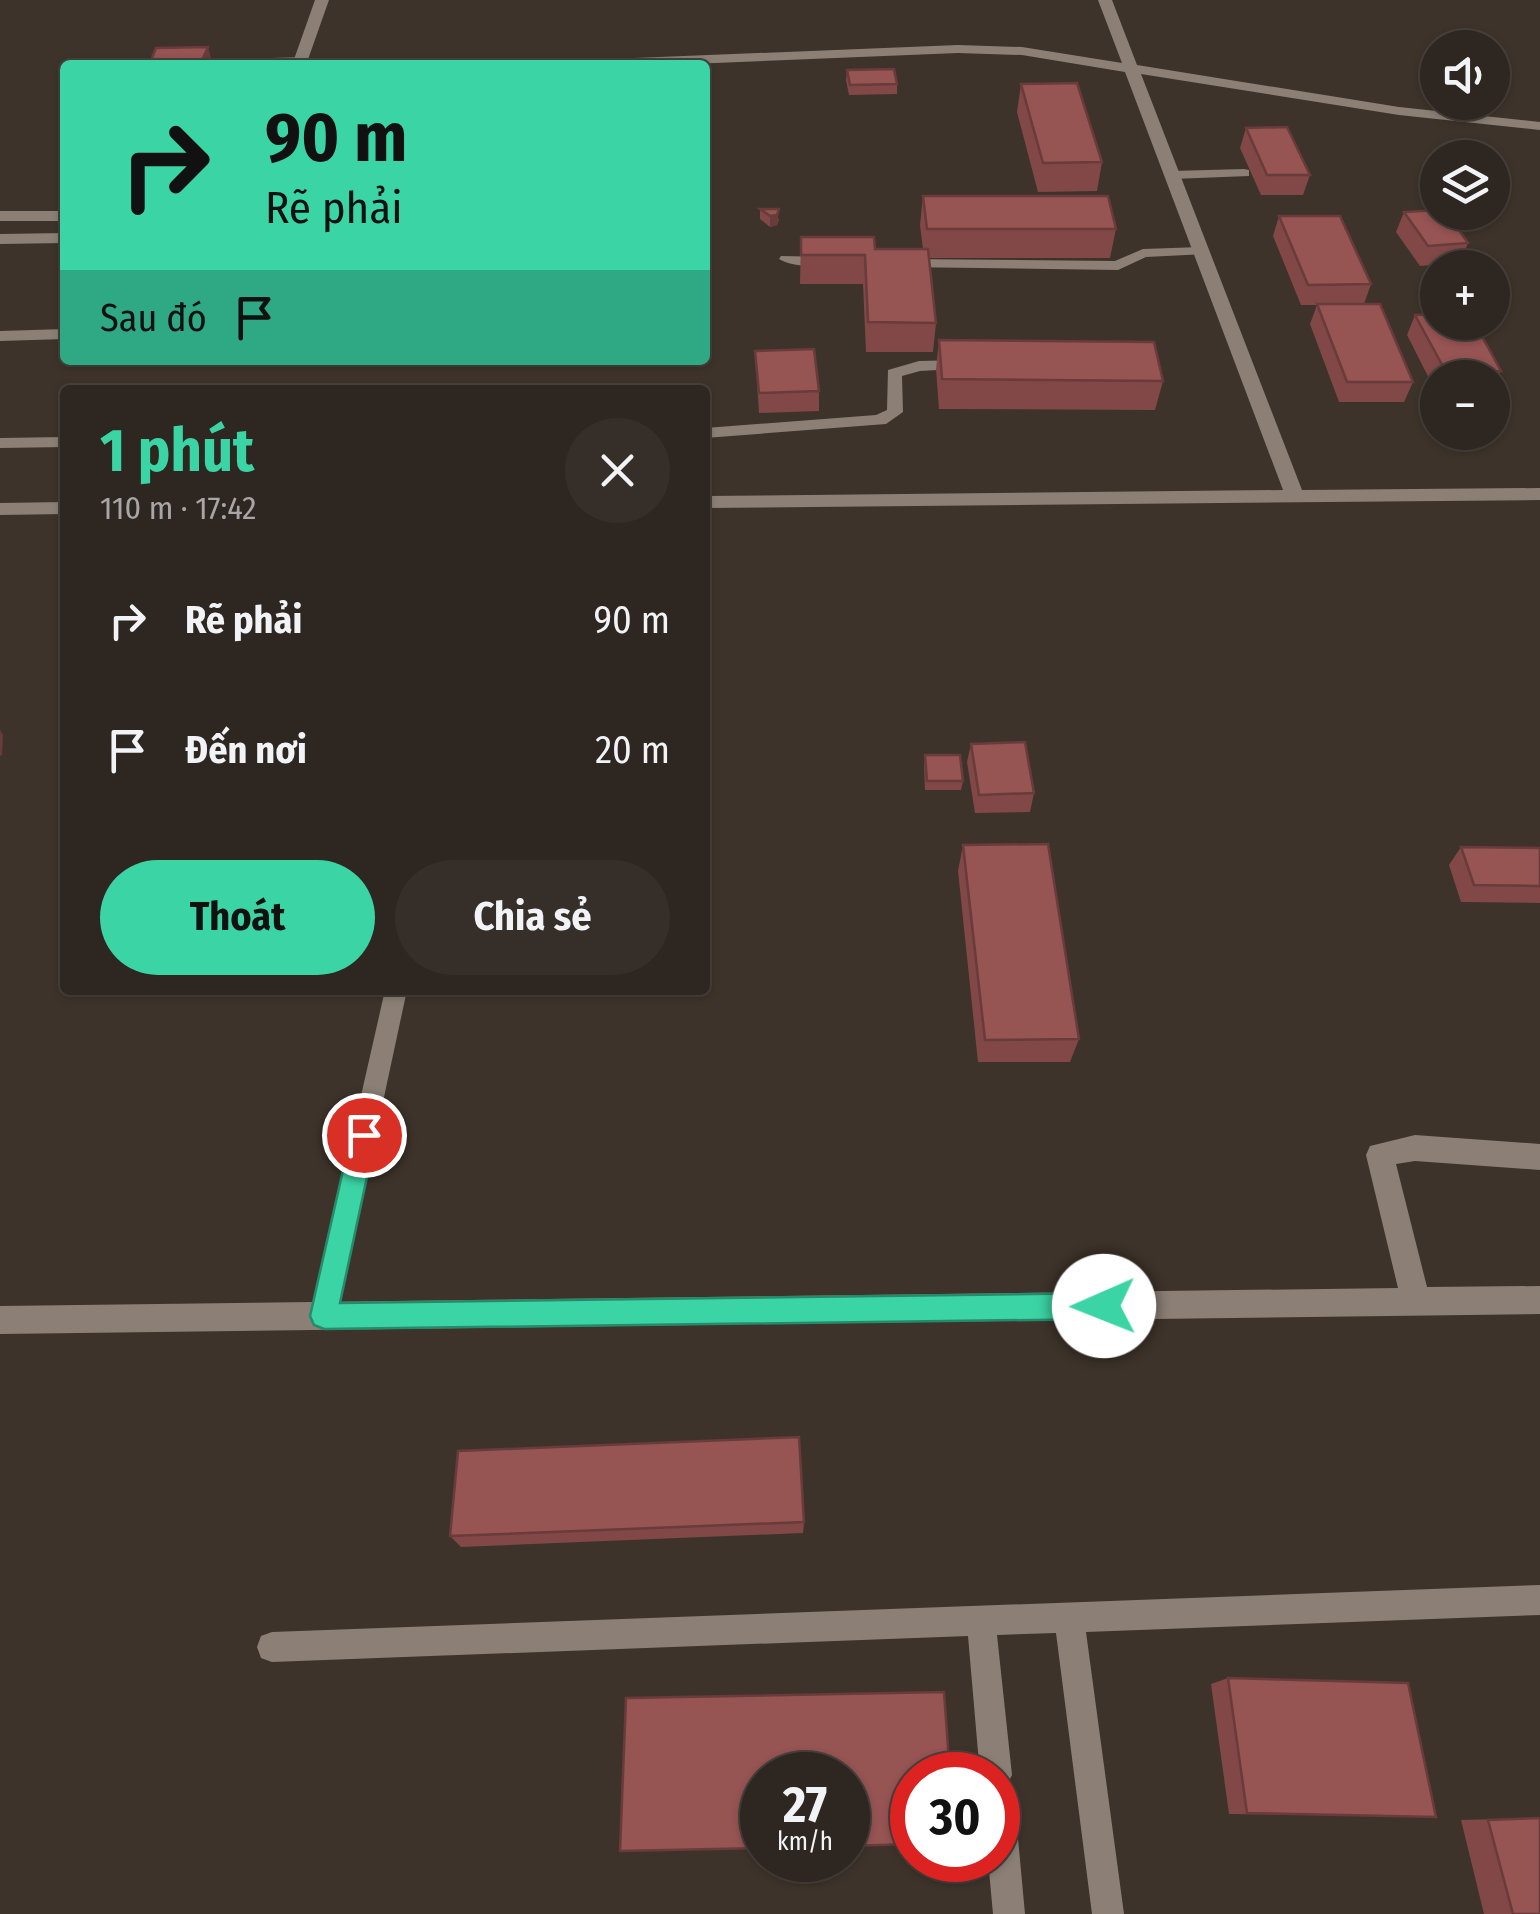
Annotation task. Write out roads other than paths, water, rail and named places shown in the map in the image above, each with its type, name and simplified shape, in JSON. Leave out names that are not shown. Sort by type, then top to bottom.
[{"type":"street","points":[[301,60],[322,0]]},
{"type":"street","points":[[1105,0],[1295,496]]},
{"type":"street","points":[[684,60],[958,49],[1039,52],[1399,111],[1540,126]]},
{"type":"street","points":[[0,216],[60,216]]},
{"type":"street","points":[[0,239],[60,238]]},
{"type":"street","points":[[0,336],[60,334]]},
{"type":"street","points":[[710,502],[1540,494]]},
{"type":"street","points":[[0,509],[60,508]]},
{"type":"street","points":[[1416,1302],[1380,1155],[1415,1148],[1540,1157]]},
{"type":"street","points":[[0,1320],[1540,1300]]},
{"type":"lane","points":[[1172,175],[1244,173]]},
{"type":"lane","points":[[878,262],[1094,266],[1118,265],[1143,253],[1201,251]]},
{"type":"lane","points":[[786,259],[841,261]]},
{"type":"lane","points":[[710,432],[774,424],[880,420],[895,412],[891,379],[902,368],[991,365]]},
{"type":"lane","points":[[0,443],[60,442]]},
{"type":"lane","points":[[324,1316],[395,995]]},
{"type":"lane","points":[[272,1646],[1540,1600]]},
{"type":"lane","points":[[1069,1618],[1108,1914]]},
{"type":"lane","points":[[981,1621],[994,1752]]},
{"type":"lane","points":[[1006,1882],[1009,1914]]}]
